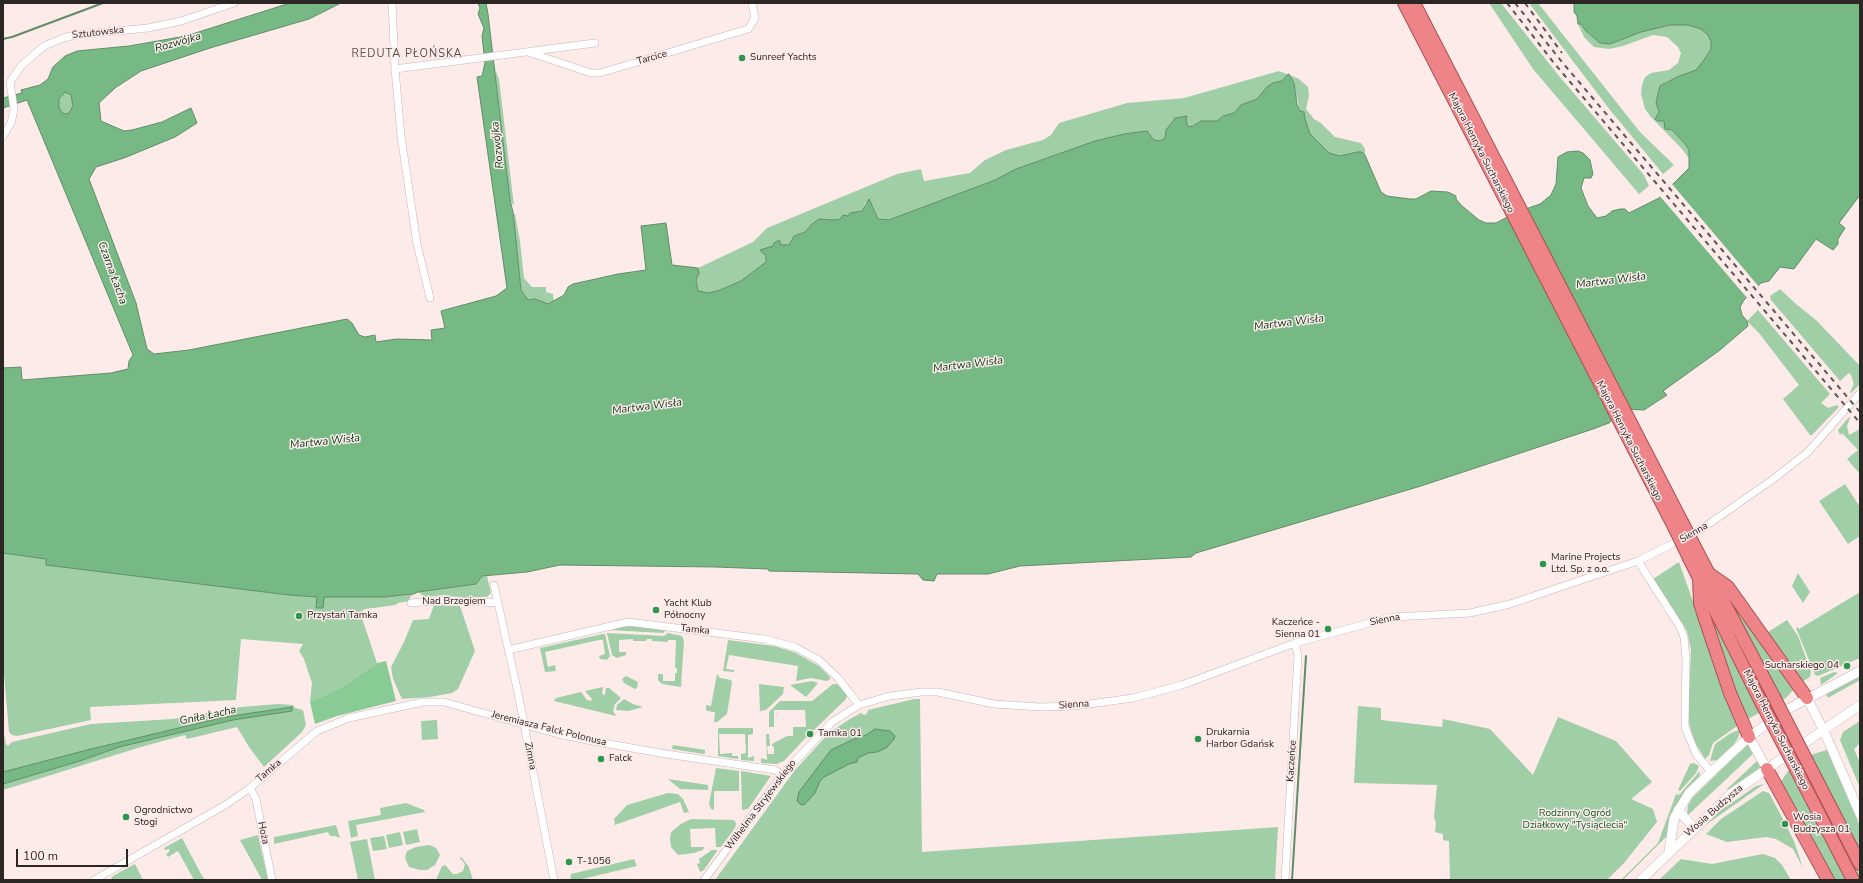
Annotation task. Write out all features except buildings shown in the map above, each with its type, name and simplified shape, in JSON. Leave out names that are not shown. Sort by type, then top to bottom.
[{"type":"highway","name":"Majora Henryka Sucharskiego","points":[[1404,3],[1440,62]]},
{"type":"highway","name":"Majora Henryka Sucharskiego","points":[[1414,3],[1440,62],[1694,555],[1762,704],[1853,880]]},
{"type":"highway","name":"Majora Henryka Sucharskiego","points":[[1704,576],[1774,697],[1860,864]]},
{"type":"highway","points":[[1749,737],[1730,693],[1700,603],[1704,576],[1728,587],[1807,698]]},
{"type":"highway","points":[[1767,769],[1828,880]]},
{"type":"street","name":"Sztutowska","points":[[3,136],[11,123],[14,109],[10,82],[21,66],[44,46],[76,35],[148,28],[181,21],[234,3]]},
{"type":"street","points":[[392,3],[395,69],[401,136],[417,244],[430,298]]},
{"type":"street","name":"Tarcice","points":[[528,52],[591,73],[600,73],[748,29],[754,18],[752,3]]},
{"type":"street","name":"Tarcice","points":[[395,69],[482,59],[595,43]]},
{"type":"street","name":"Sienna","points":[[859,706],[890,696],[922,692],[938,692],[960,696],[978,702],[1022,707],[1075,706],[1100,703],[1162,691],[1295,643],[1392,617],[1485,611],[1510,604],[1638,561],[1700,530],[1779,475],[1808,452],[1860,393]]},
{"type":"street","points":[[1638,561],[1680,627],[1684,637],[1686,658],[1685,727],[1696,754],[1711,772]]},
{"type":"street","name":"Zimna","points":[[494,585],[524,724],[554,880]]},
{"type":"street","name":"Nad Brzegiem","points":[[411,603],[444,600],[498,603]]},
{"type":"street","name":"Tamka","points":[[508,650],[628,622],[764,639],[795,647],[819,660],[838,678],[859,706]]},
{"type":"street","name":"Kaczeńce","points":[[1285,880],[1298,656],[1295,643]]},
{"type":"street","name":"Wosia Budzysza","points":[[1669,852],[1674,818],[1678,810],[1689,793],[1711,772],[1749,737],[1807,698],[1860,671]]},
{"type":"street","points":[[1807,698],[1824,731],[1860,814]]},
{"type":"street","name":"Tamka","points":[[94,880],[199,821],[250,788],[315,732],[333,723],[349,718],[423,702],[444,702],[457,705]]},
{"type":"street","name":"Jeremiasza Falck Polonusa","points":[[457,705],[558,734],[605,744],[775,770],[782,775]]},
{"type":"street","name":"Wosia Budzysza","points":[[1641,880],[1732,793],[1860,705]]},
{"type":"street","name":"Wilhelma Stryjewskiego","points":[[704,880],[782,775],[832,722],[859,706]]},
{"type":"street","points":[[1749,737],[1767,769]]},
{"type":"street","name":"Hoża","points":[[250,788],[256,800],[272,880]]},
{"type":"street","points":[[1678,810],[1694,828]]},
{"type":"green space","points":[[1489,3],[1501,3],[1559,76],[1644,175],[1649,186],[1639,194],[1533,69]]},
{"type":"green space","points":[[1529,3],[1538,3],[1640,132],[1674,165],[1663,174],[1610,110]]},
{"type":"green space","points":[[1578,24],[1581,24],[1586,31],[1600,43],[1610,44],[1641,32],[1670,25],[1688,25],[1701,29],[1708,35],[1711,42],[1711,49],[1704,60],[1696,70],[1667,82],[1659,94],[1656,102],[1659,112],[1657,117],[1658,121],[1665,121],[1668,128],[1686,145],[1689,150],[1690,160],[1683,150],[1650,116],[1645,109],[1641,94],[1645,77],[1651,73],[1669,70],[1678,63],[1681,53],[1678,47],[1667,37],[1653,35],[1623,46],[1609,49],[1594,47],[1584,37]]},
{"type":"green space","points":[[495,69],[499,79],[514,206],[510,200]]},
{"type":"green space","points":[[1279,71],[1287,74],[1282,81],[1273,83],[1257,99],[1241,105],[1234,113],[1223,116],[1217,121],[1201,121],[1188,127],[1186,120],[1187,116],[1173,120],[1166,130],[1165,138],[1160,141],[1154,140],[1147,131],[1124,134],[1095,141],[1016,169],[995,180],[889,220],[878,219],[869,200],[865,203],[862,211],[850,213],[848,216],[833,220],[819,219],[805,232],[794,236],[789,245],[773,246],[761,251],[766,256],[766,262],[741,281],[709,293],[698,291],[696,280],[699,273],[698,268],[753,242],[767,228],[897,174],[921,169],[924,181],[970,173],[985,160],[1006,150],[1043,140],[1051,135],[1059,123],[1127,103],[1184,98]]},
{"type":"green space","points":[[1290,75],[1299,79],[1308,87],[1309,96],[1306,109],[1314,119],[1321,123],[1335,137],[1361,143],[1365,149],[1365,155],[1362,152],[1357,152],[1340,156],[1329,153],[1321,147],[1310,134],[1304,113],[1300,111],[1294,83]]},
{"type":"green space","points":[[65,92],[71,95],[73,106],[69,113],[66,114],[62,113],[59,108],[59,99]]},
{"type":"green space","points":[[515,214],[524,278],[532,287],[546,287],[546,292],[553,294],[554,301],[548,304],[535,299],[528,300],[521,290],[513,215]]},
{"type":"green space","points":[[1780,289],[1816,320],[1860,366],[1860,384],[1851,393],[1850,392],[1854,384],[1851,375],[1849,373],[1840,381],[1771,300],[1770,296]]},
{"type":"green space","points":[[1758,310],[1830,394],[1821,403],[1828,408],[1837,405],[1839,407],[1812,435],[1810,435],[1783,399],[1799,385],[1759,333],[1747,321]]},
{"type":"green space","points":[[1849,417],[1847,426],[1849,435],[1860,429],[1860,474],[1847,459],[1858,450],[1842,433],[1840,435],[1838,430]]},
{"type":"green space","points":[[1845,484],[1860,507],[1860,536],[1848,544],[1819,501]]},
{"type":"green space","points":[[3,553],[46,559],[46,565],[289,595],[317,597],[317,608],[324,597],[385,597],[411,595],[409,601],[398,603],[396,605],[365,609],[360,612],[377,663],[342,687],[310,702],[312,683],[304,659],[299,651],[303,644],[241,639],[236,700],[90,707],[91,720],[17,736],[12,735],[9,732],[3,662]]},
{"type":"green space","points":[[1679,562],[1737,726],[1713,743],[1709,755],[1705,759],[1694,741],[1688,719],[1691,650],[1687,631],[1653,579]]},
{"type":"green space","points":[[1798,573],[1810,592],[1803,603],[1792,586]]},
{"type":"green space","points":[[482,576],[487,576],[491,593],[487,597],[461,597],[444,595],[425,597],[418,592],[476,584]]},
{"type":"green space","points":[[1723,588],[1795,688],[1786,698],[1782,700]]},
{"type":"green space","points":[[1860,592],[1860,658],[1818,676],[1815,675],[1796,628],[1797,627],[1799,629]]},
{"type":"green space","points":[[1704,600],[1761,712],[1746,720],[1738,700]]},
{"type":"green space","points":[[434,605],[460,606],[475,651],[458,689],[452,693],[430,697],[402,699],[393,679],[391,667],[413,620],[429,619]]},
{"type":"green space","points":[[1787,620],[1798,636],[1811,672],[1810,677],[1802,682],[1768,632]]},
{"type":"green space","points":[[638,626],[666,630],[663,633],[610,630],[620,627]]},
{"type":"green space","points":[[607,633],[664,636],[668,633],[682,636],[684,641],[681,687],[662,684],[658,680],[658,674],[663,674],[663,681],[675,681],[675,673],[677,673],[677,668],[675,668],[676,640],[668,640],[668,642],[652,641],[652,639],[647,639],[646,641],[633,641],[633,639],[619,640],[619,652],[626,652],[626,655],[617,658],[612,655]]},
{"type":"green space","points":[[605,634],[610,656],[607,660],[600,659],[599,656],[605,654],[603,640],[599,640],[545,652],[548,667],[555,665],[556,671],[545,672],[540,648]]},
{"type":"green space","points":[[728,640],[774,646],[794,652],[819,666],[830,677],[830,679],[827,681],[811,678],[796,681],[798,666],[729,655],[726,669],[734,670],[734,672],[723,671]]},
{"type":"green space","points":[[1834,672],[1838,673],[1821,685],[1820,678]]},
{"type":"green space","points":[[717,674],[720,678],[731,680],[732,682],[727,714],[717,722],[714,722],[715,712],[707,711],[706,705],[711,706]]},
{"type":"green space","points":[[626,676],[638,682],[637,688],[635,689],[624,683],[622,679]]},
{"type":"green space","points":[[1860,676],[1860,680],[1828,698],[1826,694]]},
{"type":"green space","points":[[812,681],[818,683],[806,697],[790,685]]},
{"type":"green space","points":[[759,684],[784,687],[783,694],[766,710],[760,711]]},
{"type":"green space","points":[[833,684],[837,684],[845,691],[847,696],[846,699],[812,731],[784,761],[776,764],[761,763],[761,758],[767,760],[766,734],[769,734],[770,746],[767,746],[768,754],[774,754],[774,747],[772,744],[787,736],[793,736],[793,727],[806,727],[805,710],[774,710],[774,727],[769,727],[769,712],[780,701],[812,701]]},
{"type":"green space","points":[[603,687],[602,694],[605,695],[606,688],[609,688],[621,698],[615,704],[613,711],[616,716],[554,701],[556,698],[581,692],[587,700],[591,701],[592,699],[585,691]]},
{"type":"green space","points":[[624,699],[643,707],[628,711],[616,710],[617,705]]},
{"type":"green space","points":[[914,699],[920,699],[922,852],[1278,827],[1275,880],[715,880],[795,770],[830,732],[861,713],[864,715],[867,714],[868,710]]},
{"type":"green space","points":[[278,704],[293,705],[295,708],[303,710],[306,725],[302,732],[264,767],[249,747],[237,727],[187,739],[185,735],[141,747],[3,790],[3,784],[80,761],[119,747],[233,720],[292,711],[292,707],[225,717],[3,772],[3,729],[6,744],[8,746],[12,742],[91,724],[173,719],[241,707]]},
{"type":"green space","name":"Rodzinny Ogród Działkowy \"Tysiąclecia\"","points":[[1358,706],[1381,708],[1381,720],[1442,727],[1443,719],[1490,729],[1533,775],[1558,717],[1616,741],[1652,782],[1631,799],[1653,809],[1657,822],[1624,863],[1607,880],[1450,880],[1449,841],[1443,840],[1443,834],[1435,832],[1436,823],[1434,817],[1437,785],[1354,783]]},
{"type":"green space","points":[[437,720],[438,739],[422,740],[421,721]]},
{"type":"green space","points":[[1860,721],[1860,743],[1854,749],[1860,763],[1860,788],[1840,740],[1843,732]]},
{"type":"green space","points":[[718,728],[753,728],[753,734],[748,735],[748,758],[754,756],[754,761],[741,760],[741,754],[746,753],[745,734],[719,734],[720,754],[732,753],[732,756],[738,756],[738,759],[718,756]]},
{"type":"green space","points":[[1739,730],[1739,736],[1734,744],[1718,760],[1710,761],[1715,744],[1731,733]]},
{"type":"green space","points":[[1748,744],[1753,754],[1687,816],[1688,805],[1693,797]]},
{"type":"green space","points":[[673,745],[705,750],[705,753],[672,749]]},
{"type":"green space","points":[[1827,750],[1860,826],[1860,853],[1810,755]]},
{"type":"green space","points":[[1757,761],[1761,767],[1728,790],[1727,789]]},
{"type":"green space","points":[[1694,763],[1699,766],[1696,773],[1680,791],[1678,790],[1690,764]]},
{"type":"green space","points":[[1803,765],[1860,875],[1860,880],[1801,767]]},
{"type":"green space","points":[[716,768],[739,771],[739,791],[714,791],[714,810],[711,809],[709,804]]},
{"type":"green space","points":[[1790,768],[1847,880],[1835,880],[1780,783]]},
{"type":"green space","points":[[741,771],[771,776],[748,809],[742,810]]},
{"type":"green space","points":[[1700,771],[1699,778],[1676,805],[1670,833],[1623,880],[1621,880],[1658,843],[1676,794],[1679,795]]},
{"type":"green space","points":[[668,779],[708,785],[708,790],[680,789]]},
{"type":"green space","points":[[1764,784],[1703,827],[1707,820],[1756,786]]},
{"type":"green space","points":[[1763,791],[1769,793],[1785,823],[1783,824],[1785,828],[1787,827],[1794,841],[1803,868],[1793,849],[1776,839],[1766,837],[1727,842],[1706,834],[1721,819]]},
{"type":"green space","points":[[668,793],[678,794],[683,799],[689,812],[684,813],[680,802],[615,825],[614,819],[627,805]]},
{"type":"green space","points":[[406,803],[424,810],[425,812],[356,825],[358,836],[351,838],[348,821],[381,815],[380,808]]},
{"type":"green space","points":[[691,819],[734,820],[736,823],[735,828],[721,847],[716,847],[715,828],[690,829],[691,847],[704,847],[703,850],[678,855],[671,847],[671,832],[681,824]]},
{"type":"green space","points":[[336,825],[340,838],[330,836],[328,832],[274,844],[274,837]]},
{"type":"green space","points":[[417,829],[420,842],[406,845],[403,832]]},
{"type":"green space","points":[[400,832],[403,845],[389,848],[386,835]]},
{"type":"green space","points":[[258,835],[268,880],[262,880],[240,840]]},
{"type":"green space","points":[[384,836],[387,849],[373,851],[370,838]]},
{"type":"green space","points":[[182,838],[205,880],[194,880],[178,851],[168,857],[166,854],[170,851],[169,849],[165,850],[164,848]]},
{"type":"green space","points":[[367,839],[375,880],[358,880],[350,842]]},
{"type":"green space","points":[[430,845],[436,848],[440,855],[435,865],[427,870],[409,867],[405,858],[407,851],[416,847]]},
{"type":"green space","points":[[712,850],[717,851],[704,870],[700,872],[697,864],[700,863],[699,859]]},
{"type":"green space","points":[[1763,854],[1775,858],[1782,865],[1791,880],[1659,880],[1681,859],[1712,864]]},
{"type":"green space","points":[[459,857],[462,858],[469,867],[473,880],[436,880],[442,866],[445,865],[453,874],[463,871],[465,864]]},
{"type":"green space","points":[[634,859],[637,866],[578,880],[570,880],[571,874]]},
{"type":"green space","points":[[135,864],[143,880],[113,880],[111,877]]},
{"type":"shaded area","points":[[386,661],[396,701],[337,716],[315,724],[310,702],[342,687],[377,663]]},
{"type":"water","points":[[290,3],[341,3],[309,19],[210,48],[141,71],[115,88],[99,103],[101,121],[124,131],[162,122],[191,108],[197,123],[175,137],[124,158],[96,167],[89,179],[136,303],[147,349],[154,354],[189,350],[347,319],[352,323],[359,335],[365,337],[375,335],[376,342],[397,339],[432,340],[431,330],[445,328],[441,311],[496,296],[507,288],[477,77],[482,76],[485,63],[482,36],[484,28],[478,14],[480,8],[478,3],[486,3],[488,14],[510,200],[513,212],[521,290],[528,300],[535,299],[548,304],[564,295],[568,287],[573,284],[618,274],[646,270],[641,226],[666,223],[672,265],[698,268],[699,273],[696,280],[698,291],[709,293],[741,281],[766,262],[766,256],[760,250],[773,246],[774,243],[779,240],[781,245],[789,245],[794,236],[805,232],[819,219],[840,219],[843,215],[848,216],[850,213],[862,211],[869,199],[878,219],[889,220],[995,180],[1016,169],[1095,141],[1124,134],[1147,131],[1154,140],[1160,141],[1165,138],[1166,130],[1175,118],[1187,116],[1186,120],[1188,127],[1201,121],[1217,121],[1223,116],[1234,113],[1241,105],[1257,99],[1267,87],[1273,83],[1282,81],[1289,74],[1294,83],[1297,104],[1300,111],[1304,112],[1310,134],[1329,153],[1340,156],[1362,152],[1365,155],[1381,192],[1387,196],[1416,199],[1431,191],[1448,192],[1456,196],[1456,199],[1461,205],[1479,220],[1486,223],[1496,223],[1517,212],[1540,204],[1551,195],[1556,184],[1558,157],[1567,152],[1578,151],[1583,153],[1590,160],[1593,174],[1591,178],[1584,178],[1581,188],[1588,206],[1597,218],[1606,216],[1612,211],[1620,209],[1625,209],[1629,213],[1659,198],[1689,168],[1689,150],[1686,145],[1672,130],[1665,129],[1664,121],[1658,121],[1655,119],[1659,112],[1656,102],[1660,86],[1677,77],[1696,70],[1711,49],[1711,42],[1708,35],[1701,29],[1688,25],[1670,25],[1641,32],[1610,44],[1600,43],[1586,31],[1581,24],[1578,24],[1577,16],[1574,12],[1574,3],[1860,3],[1860,195],[1839,223],[1845,228],[1838,239],[1838,244],[1833,250],[1816,239],[1794,269],[1780,267],[1769,281],[1761,283],[1744,300],[1740,307],[1742,315],[1747,321],[1748,326],[1720,350],[1663,391],[1667,395],[1644,410],[1623,409],[1609,423],[1593,429],[1421,486],[1196,553],[1191,557],[1020,566],[988,574],[937,574],[934,581],[923,580],[918,574],[769,571],[768,569],[716,567],[560,565],[527,572],[482,576],[476,584],[418,592],[411,595],[385,597],[324,597],[323,608],[316,608],[317,597],[289,595],[46,565],[46,559],[3,553],[3,368],[21,367],[22,380],[111,373],[128,369],[129,361],[133,355],[27,100],[3,108],[3,98],[22,93],[21,90],[40,85],[48,79],[53,67],[65,56],[77,51],[129,46],[186,36]],"holes":[[[65,92],[71,95],[73,106],[69,113],[62,113],[59,107],[59,99]]]},
{"type":"water","name":"Gniła Łacha","points":[[292,707],[292,711],[233,720],[119,747],[80,761],[3,784],[3,772],[225,717]]},
{"type":"water","points":[[875,729],[890,731],[895,736],[894,739],[886,748],[877,752],[868,753],[858,758],[857,762],[849,764],[824,777],[820,781],[815,793],[805,804],[801,805],[797,801],[799,792],[831,750],[866,735]]},
{"type":"pier","points":[[1672,184],[1760,288],[1748,299],[1659,195]]},
{"type":"waterway","points":[[3,39],[103,3]]},
{"type":"waterway","points":[[1292,880],[1306,656]]},
{"type":"railway","points":[[1507,3],[1554,63],[1860,423]]},
{"type":"railway","points":[[1515,3],[1562,62],[1860,412]]},
{"type":"railway","points":[[1525,3],[1562,53]]},
{"type":"place","name":"Sunreef Yachts","points":[[742,58]]},
{"type":"place","name":"Marine Projects Ltd. Sp. z o.o.","points":[[1543,564]]},
{"type":"place","name":"Yacht Klub Północny","points":[[656,610]]},
{"type":"place","name":"Przystań Tamka","points":[[299,616]]},
{"type":"place","name":"Kaczeńce - Sienna 01","points":[[1328,629]]},
{"type":"place","name":"Sucharskiego 04","points":[[1847,666]]},
{"type":"place","name":"Tamka 01","points":[[810,734]]},
{"type":"place","name":"Drukarnia Harbor Gdańsk","points":[[1198,739]]},
{"type":"place","name":"Falck","points":[[601,759]]},
{"type":"place","name":"Ogrodnictwo Stogi","points":[[126,817]]},
{"type":"place","name":"Wosia Budzysza 01","points":[[1785,824]]},
{"type":"place","name":"T-1056","points":[[569,862]]},
{"type":"district","name":"REDUTA PŁOŃSKA","points":[[407,54]]},
{"type":"water label","name":"Rozwójka","points":[[178,43]]},
{"type":"water label","name":"Rozwójka","points":[[498,145]]},
{"type":"water label","name":"Czarna Łacha","points":[[112,273]]},
{"type":"water label","name":"Martwa Wisła","points":[[1611,281]]},
{"type":"water label","name":"Martwa Wisła","points":[[1289,323]]},
{"type":"water label","name":"Martwa Wisła","points":[[968,365]]},
{"type":"water label","name":"Martwa Wisła","points":[[647,407]]},
{"type":"water label","name":"Martwa Wisła","points":[[325,442]]}]
